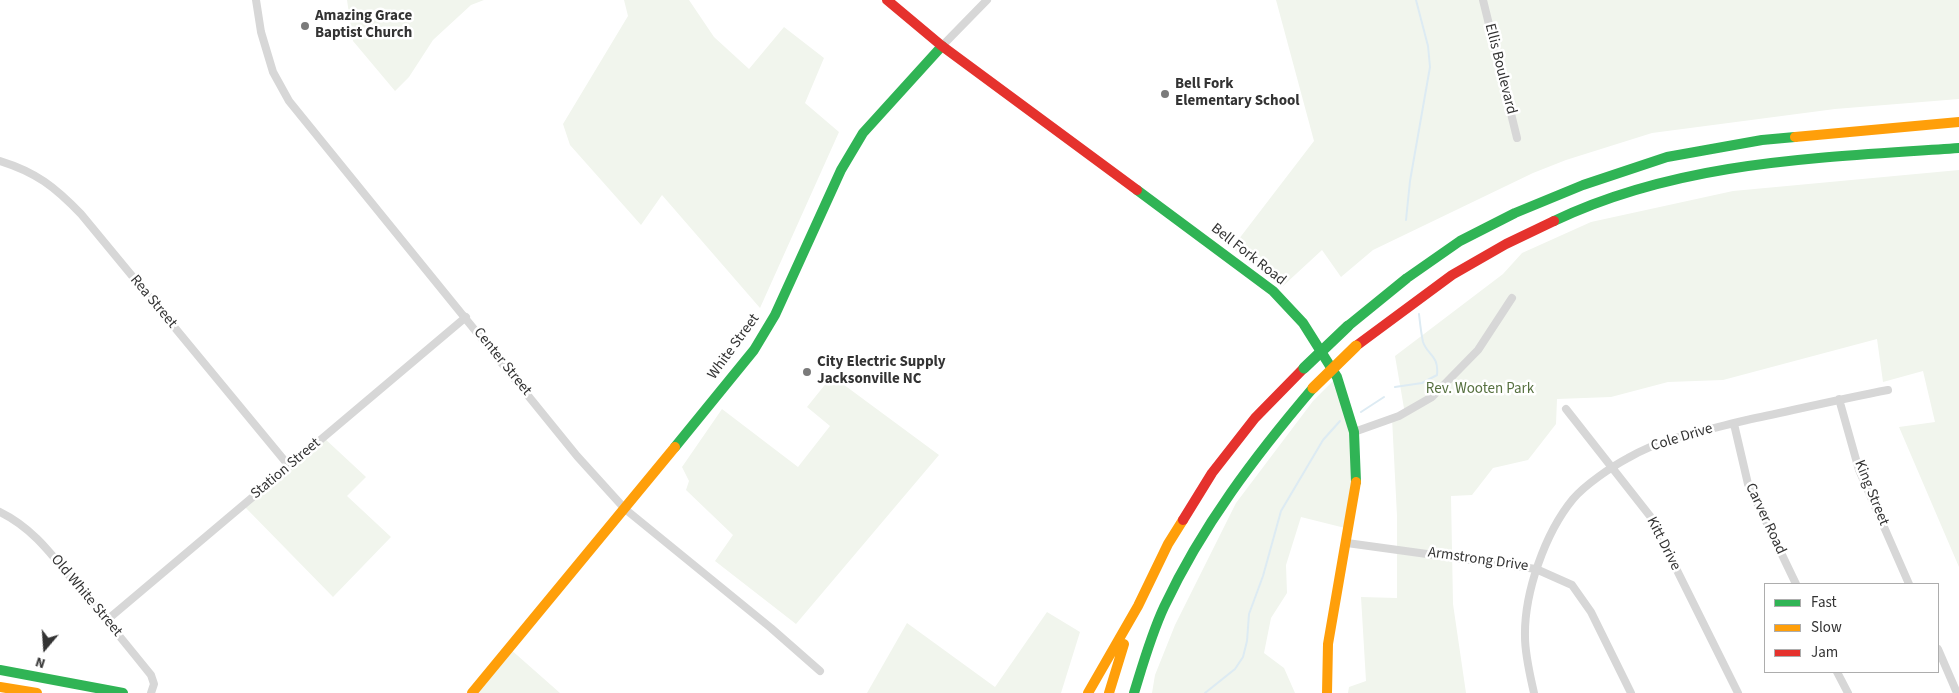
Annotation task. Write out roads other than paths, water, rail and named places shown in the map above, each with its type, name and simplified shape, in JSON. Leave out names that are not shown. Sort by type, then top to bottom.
[{"type":"main road","name":"Bell Fork Road","points":[[888,0],[942,46],[1273,291],[1303,323],[1337,377],[1354,432],[1356,488],[1328,644],[1327,693]]},
{"type":"main road","name":"White Street","points":[[472,693],[754,350],[774,315],[841,170],[864,133],[942,46]]},
{"type":"main road","points":[[1088,693],[1138,606],[1168,544],[1212,473],[1255,418],[1348,326],[1407,278],[1460,241],[1515,213],[1583,185],[1667,157],[1762,140],[1959,122]]},
{"type":"main road","points":[[1134,693],[1143,657],[1165,605],[1194,547],[1229,491],[1270,436],[1313,388],[1356,346],[1452,275],[1506,244],[1569,214],[1633,190],[1694,175],[1770,162],[1959,148]]},
{"type":"main road","points":[[1109,693],[1118,661],[1138,606]]},
{"type":"main road","points":[[1140,693],[1143,657]]},
{"type":"main road","points":[[0,670],[122,693]]},
{"type":"main road","points":[[0,687],[38,693]]},
{"type":"street","name":"Center Street","points":[[256,0],[260,32],[273,72],[290,100],[577,456],[625,509],[772,628],[820,671]]},
{"type":"street","name":"White Street","points":[[942,46],[987,0]]},
{"type":"street","name":"Ellis Boulevard","points":[[1483,0],[1517,138]]},
{"type":"street","name":"Rea Street","points":[[0,161],[15,166],[45,181],[62,194],[81,214],[289,466]]},
{"type":"street","points":[[1354,432],[1399,416],[1432,397],[1478,350],[1512,298]]},
{"type":"street","name":"Station Street","points":[[107,620],[466,318]]},
{"type":"street","name":"Cole Drive","points":[[1534,693],[1525,637],[1528,602],[1536,569],[1552,533],[1574,499],[1611,467],[1629,456],[1664,441],[1839,399],[1888,390]]},
{"type":"street","name":"King Street","points":[[1839,399],[1859,470],[1909,583]]},
{"type":"street","name":"Kitt Drive","points":[[1566,409],[1650,516],[1738,693]]},
{"type":"street","name":"Carver Road","points":[[1734,424],[1748,484],[1796,583]]},
{"type":"street","name":"Old White Street","points":[[0,512],[15,519],[32,531],[107,620],[151,675],[154,684],[151,693]]},
{"type":"street","name":"Armstrong Drive","points":[[1347,543],[1536,569],[1572,585],[1591,612],[1631,693]]},
{"type":"street","points":[[1939,651],[1957,693]]},
{"type":"street","points":[[1838,673],[1848,693]]},
{"type":"waterway","points":[[1406,220],[1410,181],[1430,67],[1428,46],[1416,0]]},
{"type":"waterway","points":[[1395,387],[1422,383],[1437,375],[1435,359],[1423,342],[1419,314]]},
{"type":"waterway","points":[[1361,412],[1384,397]]},
{"type":"waterway","points":[[1205,693],[1235,669],[1243,657],[1247,641],[1249,614],[1263,576],[1281,511],[1323,440],[1340,421]]},
{"type":"place","name":"Amazing Grace Baptist Church","points":[[305,26]]},
{"type":"place","name":"Bell Fork Elementary School","points":[[1165,94]]},
{"type":"place","name":"City Electric Supply Jacksonville NC","points":[[807,372]]},
{"type":"park label","name":"Rev. Wooten Park","points":[[1480,390]]}]
